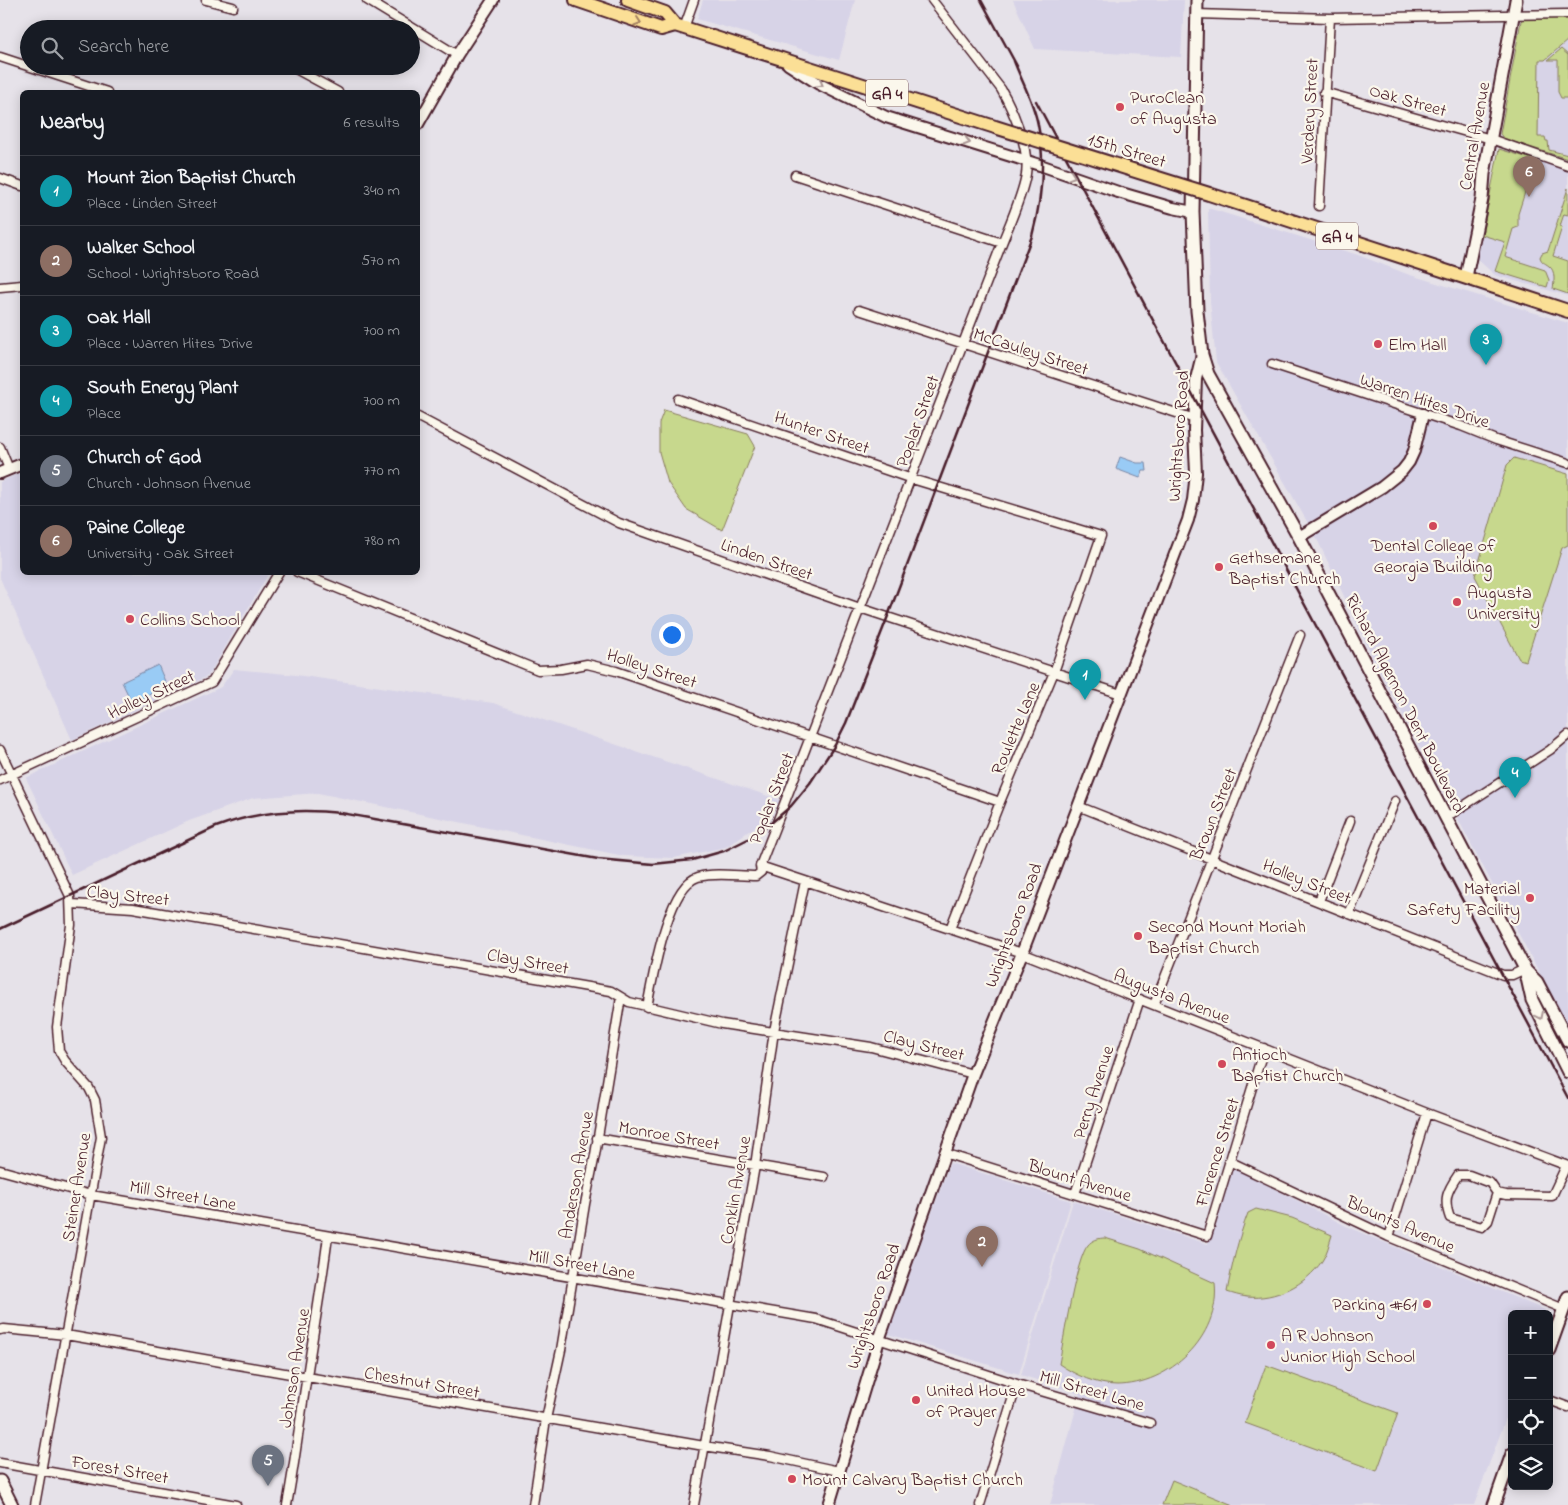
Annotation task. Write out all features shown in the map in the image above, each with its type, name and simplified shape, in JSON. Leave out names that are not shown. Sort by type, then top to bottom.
[{"type":"main road","name":"15th Street","points":[[576,0],[661,29],[680,26]]},
{"type":"main road","name":"15th Street","points":[[628,0],[665,13],[680,26],[1466,276],[1568,311]]},
{"type":"main road","name":"Wrightsboro Road","points":[[1197,0],[1193,212],[1197,311],[1202,351]]},
{"type":"main road","name":"Central Avenue","points":[[1466,276],[1482,199],[1484,174],[1516,0]]},
{"type":"main road","name":"Richard Algernon Dent Boulevard","points":[[1202,351],[1208,374],[1299,537],[1525,970]]},
{"type":"main road","points":[[1525,970],[1537,982],[1568,1041]]},
{"type":"main road","points":[[1525,970],[1532,1000],[1568,1072]]},
{"type":"main road","points":[[1553,1339],[1568,1298]]},
{"type":"main road","points":[[1494,1505],[1508,1465]]},
{"type":"main road","points":[[0,1480],[12,1505]]},
{"type":"street","points":[[206,0],[233,7]]},
{"type":"street","points":[[367,0],[400,20]]},
{"type":"street","points":[[420,120],[457,55],[492,0]]},
{"type":"street","points":[[680,26],[694,0]]},
{"type":"street","name":"Poplar Street","points":[[760,866],[912,479],[1002,243],[1026,173],[1026,160],[1015,117],[1010,106],[932,0]]},
{"type":"street","points":[[1196,14],[1330,18],[1568,14]]},
{"type":"street","name":"Verdery Street","points":[[1319,206],[1324,92],[1330,18]]},
{"type":"street","points":[[420,32],[457,55]]},
{"type":"street","points":[[0,57],[20,63]]},
{"type":"street","points":[[779,58],[819,84],[886,117],[1026,160],[1118,192],[1193,212]]},
{"type":"street","points":[[56,75],[102,90]]},
{"type":"street","points":[[307,75],[334,90]]},
{"type":"street","name":"Oak Street","points":[[1324,92],[1491,139],[1568,166]]},
{"type":"street","points":[[795,176],[1002,243]]},
{"type":"street","points":[[0,178],[20,185]]},
{"type":"street","points":[[0,287],[20,285]]},
{"type":"street","name":"McCauley Street","points":[[859,310],[1195,419]]},
{"type":"street","name":"Wrightsboro Road","points":[[828,1505],[879,1340],[944,1153],[1188,520],[1194,494],[1196,473],[1196,378],[1202,351]]},
{"type":"street","name":"Warren Hites Drive","points":[[1272,364],[1461,426],[1517,448],[1568,463]]},
{"type":"street","name":"Hunter Street","points":[[678,399],[912,479],[1101,536]]},
{"type":"street","points":[[1299,537],[1382,487],[1402,471],[1414,451],[1423,414]]},
{"type":"street","name":"Linden Street","points":[[420,418],[619,522],[860,608],[1121,694]]},
{"type":"street","points":[[0,447],[4,471],[20,465]]},
{"type":"street","name":"Roulette Lane","points":[[950,929],[1054,672],[1101,536]]},
{"type":"street","name":"Holley Street","points":[[0,780],[212,682],[277,575]]},
{"type":"street","name":"Holley Street","points":[[304,575],[538,670],[561,669],[587,664],[616,671],[1000,802]]},
{"type":"street","name":"Brown Street","points":[[1154,1005],[1300,635]]},
{"type":"street","points":[[1445,818],[1550,750],[1568,735]]},
{"type":"street","name":"Steiner Avenue","points":[[0,750],[70,896],[72,904],[71,925],[57,1028],[59,1051],[65,1061],[89,1088],[98,1108],[102,1137],[35,1505]]},
{"type":"street","points":[[1349,914],[1395,801]]},
{"type":"street","name":"Holley Street","points":[[1078,806],[1503,975],[1512,975],[1525,970]]},
{"type":"street","points":[[1319,902],[1350,821]]},
{"type":"street","points":[[647,1007],[668,914],[684,887],[696,877],[722,874],[756,876],[761,872],[760,866]]},
{"type":"street","name":"Augusta Avenue","points":[[760,866],[1022,953],[1427,1113],[1567,1166]]},
{"type":"street","name":"Conklin Avenue","points":[[694,1505],[755,1166],[774,1031],[805,881]]},
{"type":"street","name":"Clay Street","points":[[72,904],[133,908],[172,914],[611,992],[629,1002],[722,1024],[871,1047],[973,1074]]},
{"type":"street","name":"Anderson Avenue","points":[[532,1505],[546,1419],[573,1278],[620,997]]},
{"type":"street","name":"Perry Avenue","points":[[1075,1194],[1140,999]]},
{"type":"street","name":"Florence Street","points":[[1207,1236],[1264,1048]]},
{"type":"street","points":[[1388,1237],[1427,1113]]},
{"type":"street","name":"Monroe Street","points":[[597,1138],[824,1178]]},
{"type":"street","name":"Blount Avenue","points":[[944,1153],[1207,1236]]},
{"type":"street","name":"Blounts Avenue","points":[[1229,1161],[1388,1237],[1564,1309]]},
{"type":"street","points":[[1497,1193],[1488,1221],[1482,1227],[1450,1218],[1446,1206],[1450,1187],[1458,1174],[1469,1175],[1490,1183],[1497,1193],[1506,1195],[1552,1196],[1567,1166]]},
{"type":"street","name":"Mill Street Lane","points":[[0,1170],[91,1195],[816,1319],[1017,1384],[1150,1423]]},
{"type":"street","name":"Johnson Avenue","points":[[287,1505],[298,1443],[306,1376],[328,1236]]},
{"type":"street","name":"Chestnut Street","points":[[0,1330],[4,1328],[66,1335],[770,1456],[839,1471]]},
{"type":"street","points":[[980,1505],[1017,1384]]},
{"type":"street","points":[[1553,1401],[1568,1407]]},
{"type":"street","name":"Forest Street","points":[[0,1463],[236,1505]]},
{"type":"shaded area","points":[[703,0],[855,0],[839,60],[697,19]]},
{"type":"shaded area","points":[[1013,0],[1184,0],[1181,57],[1035,49]]},
{"type":"shaded area","points":[[1526,29],[1568,30],[1568,296],[1495,275],[1477,259]]},
{"type":"shaded area","name":"Augusta University","points":[[1208,208],[1358,255],[1407,274],[1568,323],[1568,1027],[1376,664],[1317,539],[1216,362],[1210,301]]},
{"type":"shaded area","name":"Collins School","points":[[20,473],[20,575],[268,575],[208,676],[72,740],[0,578],[0,482]]},
{"type":"shaded area","points":[[234,669],[296,675],[493,703],[780,800],[766,819],[726,847],[674,858],[624,856],[318,793],[253,798],[189,821],[72,875],[26,778],[221,687]]},
{"type":"shaded area","points":[[950,1163],[1071,1201],[1019,1374],[888,1334]]},
{"type":"shaded area","name":"A R Johnson Junior High School","points":[[1232,1167],[1350,1228],[1545,1310],[1508,1310],[1508,1413],[1474,1505],[1050,1505],[1080,1394],[1021,1375],[1073,1201],[1208,1244]]},
{"type":"green space","points":[[1524,18],[1568,18],[1568,40],[1545,60],[1539,60],[1538,137],[1545,137],[1546,141],[1548,141],[1549,150],[1568,155],[1568,159],[1504,139],[1500,134],[1521,21]]},
{"type":"green space","points":[[1561,49],[1568,55],[1568,98],[1561,98],[1558,92],[1558,60],[1548,60]]},
{"type":"green space","points":[[1499,149],[1532,159],[1534,164],[1518,214],[1518,227],[1513,229],[1505,257],[1545,270],[1549,280],[1547,287],[1495,271],[1505,242],[1482,235]]},
{"type":"green space","points":[[1568,188],[1568,215],[1564,214],[1553,256],[1568,261],[1568,294],[1553,289],[1553,271],[1540,257],[1542,253],[1548,251]]},
{"type":"green space","points":[[664,410],[748,434],[755,446],[722,530],[686,509],[668,483],[659,452],[659,423]]},
{"type":"green space","points":[[1514,458],[1568,474],[1568,545],[1562,548],[1526,661],[1519,659],[1475,576],[1507,465]]},
{"type":"green space","points":[[1256,1209],[1292,1218],[1332,1235],[1322,1261],[1299,1284],[1268,1296],[1247,1297],[1227,1292],[1244,1223],[1248,1213]]},
{"type":"green space","points":[[1105,1238],[1140,1249],[1215,1283],[1215,1303],[1210,1322],[1200,1339],[1188,1354],[1172,1367],[1155,1377],[1136,1383],[1109,1385],[1079,1375],[1059,1364],[1083,1253],[1092,1242]]},
{"type":"green space","points":[[1266,1365],[1398,1413],[1377,1471],[1245,1423]]},
{"type":"green space","points":[[1172,1480],[1233,1505],[1162,1505]]},
{"type":"water","points":[[1120,457],[1137,463],[1146,463],[1147,471],[1143,471],[1140,478],[1116,469]]},
{"type":"water","points":[[158,665],[167,686],[132,703],[122,682]]},
{"type":"railway","points":[[981,0],[1017,66]]},
{"type":"railway","points":[[0,929],[216,827],[262,814],[293,811],[341,813],[598,859],[653,864],[692,860],[724,851],[750,838],[770,824],[791,806],[810,783],[835,745],[846,723],[1032,236],[1042,181],[1042,153],[1034,109],[1014,61]]},
{"type":"railway","points":[[1036,101],[1568,1098]]},
{"type":"place","name":"PuroClean of Augusta","points":[[1120,107]]},
{"type":"place","name":"Paine College","points":[[1529,197]]},
{"type":"place","name":"Elm Hall","points":[[1378,344]]},
{"type":"place","name":"Oak Hall","points":[[1486,365]]},
{"type":"place","name":"Dental College of Georgia Building","points":[[1433,526]]},
{"type":"place","name":"Gethsemane Baptist Church","points":[[1219,567]]},
{"type":"place","name":"Augusta University","points":[[1457,602]]},
{"type":"place","name":"Collins School","points":[[130,619]]},
{"type":"place","name":"Mount Zion Baptist Church","points":[[1085,700]]},
{"type":"place","name":"South Energy Plant","points":[[1515,798]]},
{"type":"place","name":"Material Safety Facility","points":[[1530,898]]},
{"type":"place","name":"Second Mount Moriah Baptist Church","points":[[1138,936]]},
{"type":"place","name":"Antioch Baptist Church","points":[[1222,1064]]},
{"type":"place","name":"Walker School","points":[[982,1267]]},
{"type":"place","name":"Parking #61","points":[[1427,1304]]},
{"type":"place","name":"A R Johnson Junior High School","points":[[1271,1345]]},
{"type":"place","name":"United House of Prayer","points":[[916,1400]]},
{"type":"place","name":"Mount Calvary Baptist Church","points":[[792,1479]]},
{"type":"place","name":"Church of God","points":[[268,1486]]}]
